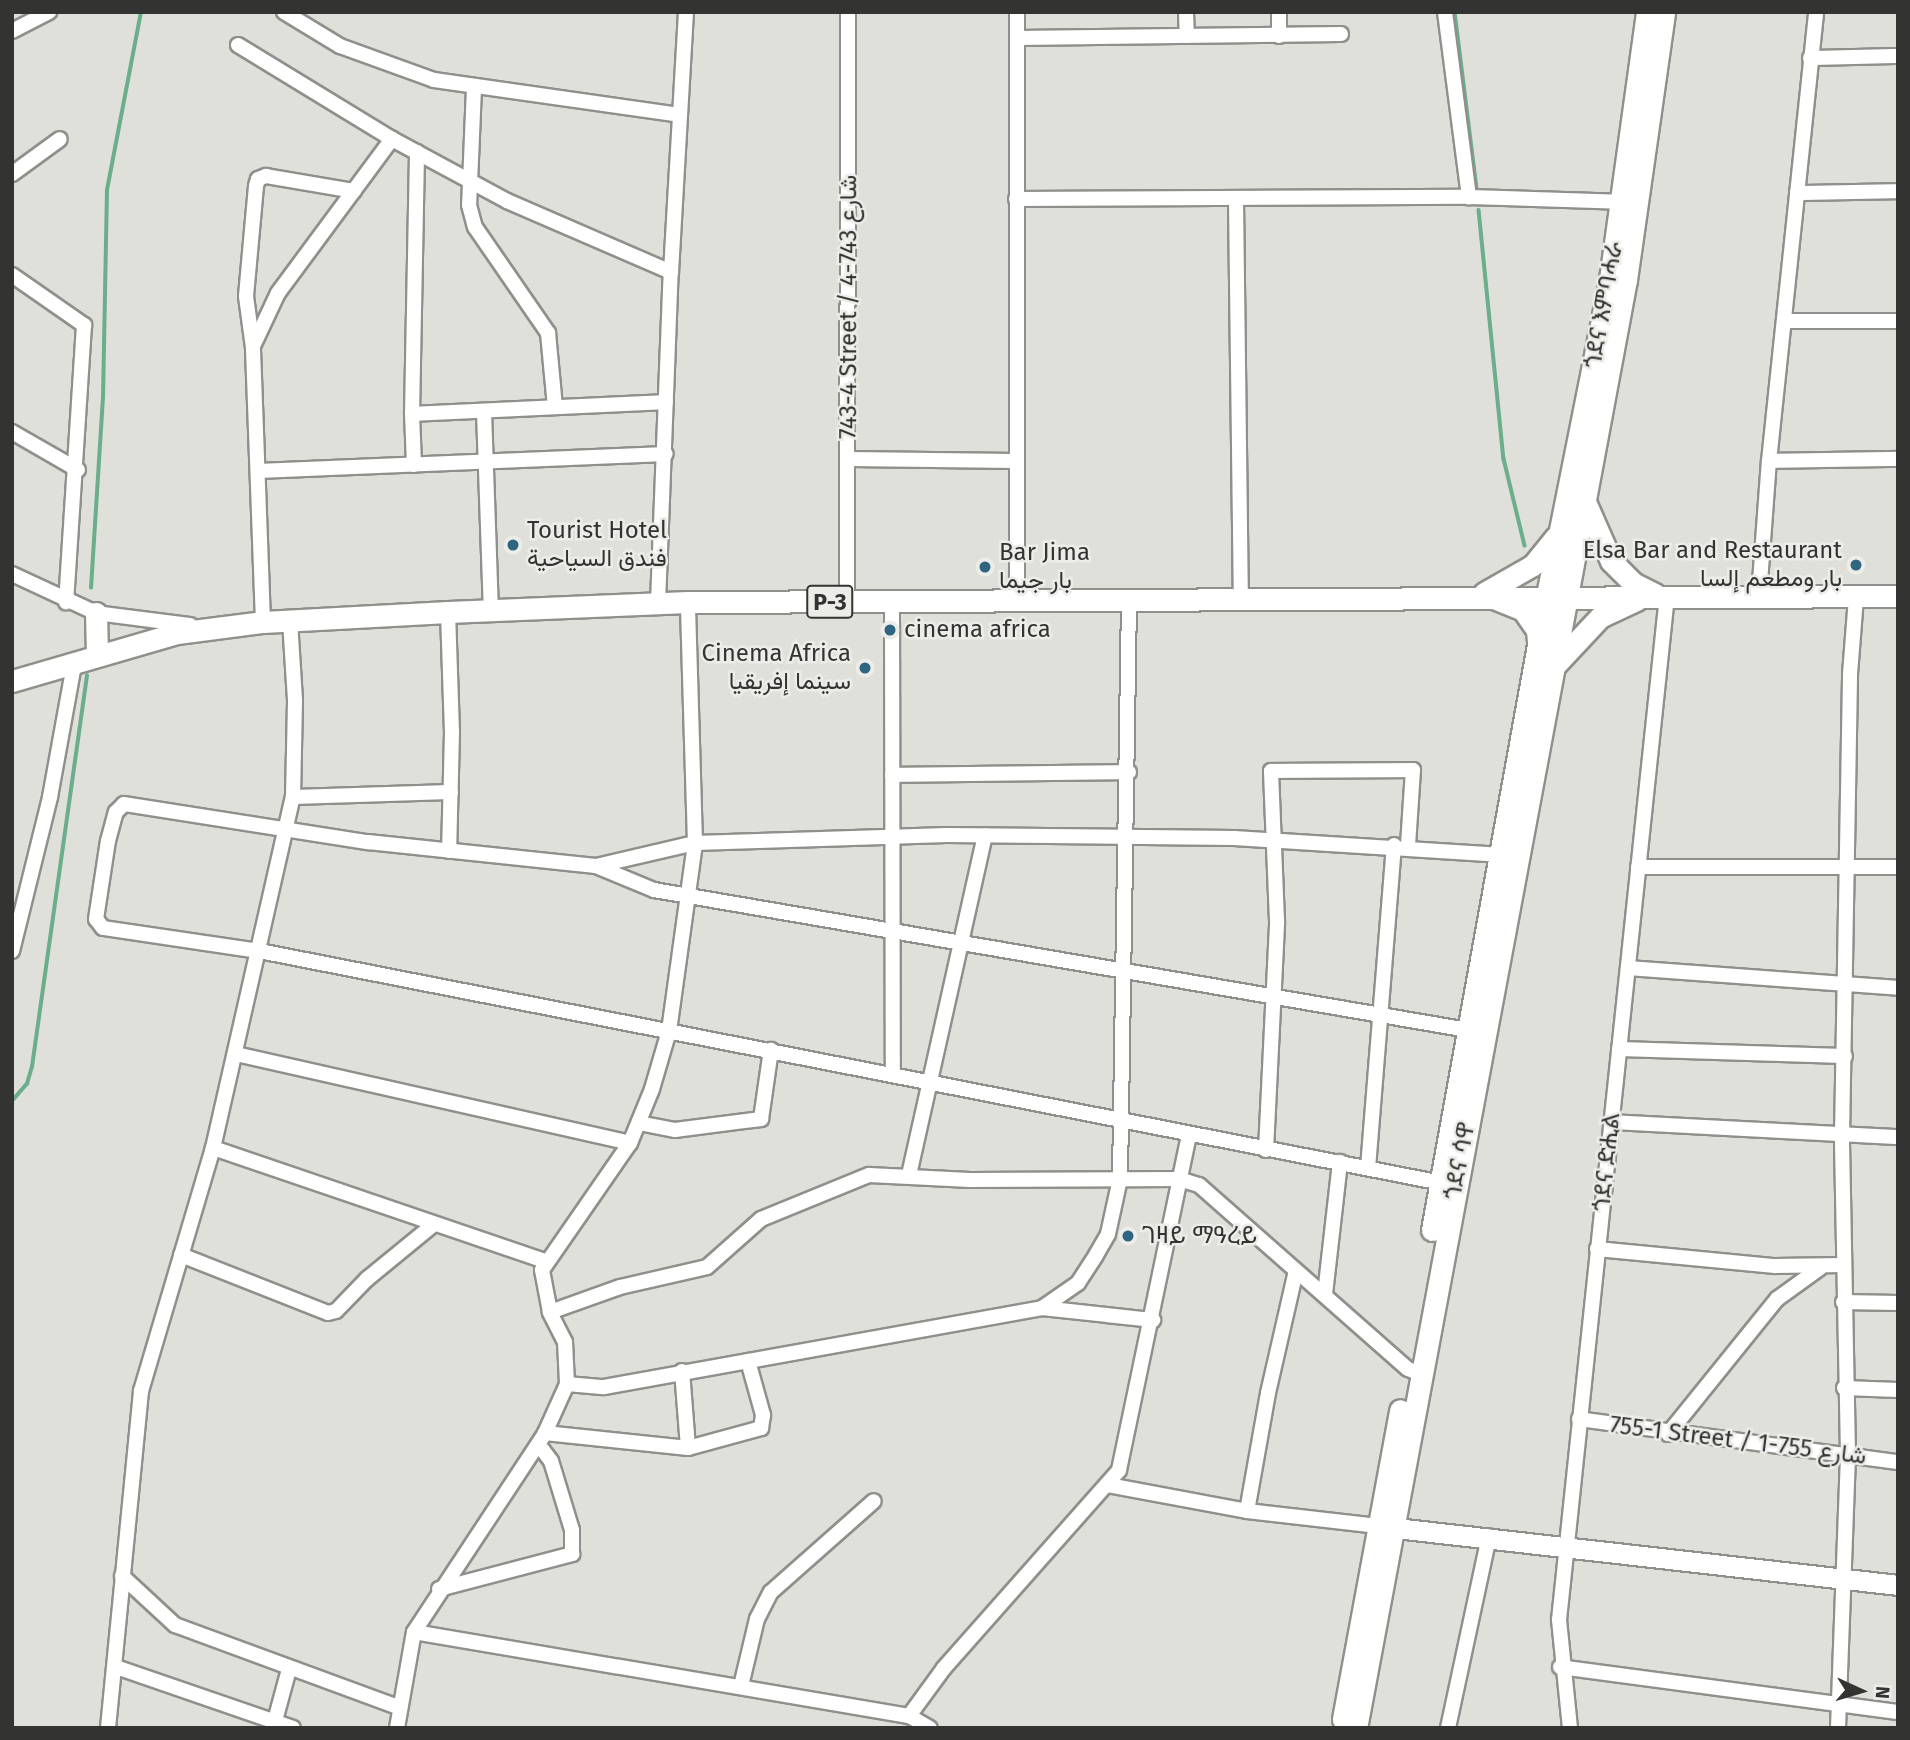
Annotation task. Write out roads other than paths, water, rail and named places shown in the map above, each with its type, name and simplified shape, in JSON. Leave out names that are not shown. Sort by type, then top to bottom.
[{"type":"main road","name":"ጎደና እምባሓራ","points":[[1557,595],[1560,533],[1630,202],[1647,12]]},
{"type":"main road","name":"ጎደና እምባሓራ","points":[[1557,595],[1584,499],[1630,202],[1664,12]]},
{"type":"main road","points":[[1584,499],[1611,561],[1633,583],[1657,596]]},
{"type":"main road","points":[[1483,595],[1533,565],[1560,533]]},
{"type":"main road","name":"P-3","points":[[12,681],[97,653],[212,627],[448,612],[688,602],[1241,600],[1483,595],[1898,596]]},
{"type":"main road","points":[[1483,595],[1523,610],[1530,618],[1546,661],[1600,617],[1657,596]]},
{"type":"main road","name":"ጎደና ሳዋ","points":[[1356,1728],[1386,1527],[1557,595]]},
{"type":"main road","points":[[96,613],[97,653]]},
{"type":"main road","name":"ጎደና ሳዋ","points":[[1342,1728],[1386,1527]]},
{"type":"street","points":[[12,31],[49,12]]},
{"type":"street","points":[[284,12],[374,60],[474,88],[680,115]]},
{"type":"street","points":[[658,603],[666,454],[671,272],[687,12]]},
{"type":"street","name":"743-4 Street / شارع 743-4","points":[[847,602],[848,12]]},
{"type":"street","points":[[1017,12],[1017,601]]},
{"type":"street","points":[[1186,12],[1186,36]]},
{"type":"street","points":[[1279,12],[1279,36]]},
{"type":"street","points":[[1444,12],[1469,197]]},
{"type":"street","points":[[1759,596],[1769,461],[1816,12]]},
{"type":"street","points":[[1017,38],[1340,34]]},
{"type":"street","points":[[238,45],[392,139],[468,179],[572,232],[671,272]]},
{"type":"street","points":[[1810,58],[1898,56]]},
{"type":"street","points":[[474,88],[468,179],[475,227],[548,333],[555,407]]},
{"type":"street","points":[[12,174],[60,139]]},
{"type":"street","points":[[253,348],[278,293],[392,139]]},
{"type":"street","points":[[414,465],[412,414],[417,152]]},
{"type":"street","points":[[263,622],[253,348],[246,274],[258,179],[266,176],[354,191]]},
{"type":"street","points":[[1797,193],[1898,191]]},
{"type":"street","points":[[1016,199],[1469,197],[1630,202]]},
{"type":"street","points":[[1236,200],[1241,600]]},
{"type":"street","points":[[12,275],[84,325],[76,416],[78,470],[66,602]]},
{"type":"street","points":[[1784,321],[1898,321]]},
{"type":"street","points":[[412,414],[666,402]]},
{"type":"street","points":[[484,412],[491,611]]},
{"type":"street","points":[[12,432],[78,470]]},
{"type":"street","points":[[258,471],[666,454]]},
{"type":"street","points":[[849,459],[1016,461]]},
{"type":"street","points":[[1769,461],[1898,459]]},
{"type":"street","points":[[12,574],[66,602],[96,613],[212,627]]},
{"type":"street","name":"ጎደና ድሒል","points":[[1570,1728],[1560,1667],[1559,1620],[1638,867],[1657,596]]},
{"type":"street","points":[[1838,1728],[1848,1455],[1843,1388],[1842,1136],[1847,985],[1850,674],[1856,597]]},
{"type":"street","points":[[1042,1308],[1079,1283],[1096,1255],[1108,1234],[1120,1179],[1123,1123],[1121,972],[1128,839],[1129,600]]},
{"type":"street","points":[[397,1728],[414,1632],[439,1589],[541,1438],[566,1384],[565,1342],[550,1312],[542,1282],[545,1261],[630,1143],[669,1031],[690,896],[695,843],[688,602]]},
{"type":"street","points":[[892,602],[890,836],[893,1074]]},
{"type":"street","points":[[448,612],[451,792],[449,850]]},
{"type":"street","points":[[108,1728],[141,1391],[213,1148],[293,797],[295,700],[290,620]]},
{"type":"street","points":[[12,951],[50,797],[75,660]]},
{"type":"street","points":[[1266,1150],[1275,997],[1277,840],[1271,771],[1408,768],[1415,775],[1401,846],[1378,1014],[1368,1168]]},
{"type":"street","points":[[892,775],[1129,772]]},
{"type":"street","points":[[293,797],[451,792]]},
{"type":"street","points":[[1448,1184],[1189,1136],[893,1074],[259,951],[156,938],[98,925],[108,841],[116,812],[124,804],[449,850],[596,866],[653,890],[891,934],[1476,1032]]},
{"type":"street","points":[[909,1175],[985,835]]},
{"type":"street","points":[[596,866],[695,843],[890,836],[1277,840],[1509,855]]},
{"type":"street","points":[[1638,867],[1898,867]]},
{"type":"street","points":[[1628,968],[1898,988]]},
{"type":"street","points":[[1619,1049],[1844,1056]]},
{"type":"street","points":[[639,1123],[675,1130],[761,1119],[771,1050]]},
{"type":"street","points":[[236,1054],[630,1143]]},
{"type":"street","points":[[1611,1122],[1898,1137]]},
{"type":"street","points":[[909,1716],[944,1668],[1108,1485],[1126,1455],[1189,1136]]},
{"type":"street","points":[[213,1148],[545,1261]]},
{"type":"street","points":[[1325,1294],[1340,1162]]},
{"type":"street","points":[[550,1312],[612,1289],[707,1267],[761,1219],[857,1177],[909,1175],[970,1180],[1041,1176],[1179,1178],[1199,1185],[1414,1372]]},
{"type":"street","points":[[181,1255],[328,1313],[336,1311],[367,1279],[433,1225]]},
{"type":"street","points":[[1597,1249],[1821,1268],[1843,1265]]},
{"type":"street","points":[[1668,1434],[1777,1299],[1821,1268]]},
{"type":"street","points":[[1247,1511],[1268,1393],[1296,1271]]},
{"type":"street","points":[[1843,1302],[1898,1303]]},
{"type":"street","points":[[566,1384],[604,1387],[1042,1308],[1153,1320]]},
{"type":"street","points":[[541,1438],[688,1448],[761,1428],[763,1415],[748,1361]]},
{"type":"street","points":[[682,1371],[688,1448]]},
{"type":"street","points":[[1843,1388],[1898,1390]]},
{"type":"street","name":"755-1 Street / شارع 755-1","points":[[1579,1419],[1668,1434],[1898,1462]]},
{"type":"street","points":[[439,1589],[572,1554],[572,1530],[551,1461],[541,1438]]},
{"type":"street","points":[[1108,1485],[1247,1511],[1489,1536],[1898,1585]]},
{"type":"street","points":[[741,1686],[757,1619],[771,1591],[874,1501]]},
{"type":"street","points":[[1448,1728],[1489,1536]]},
{"type":"street","points":[[122,1576],[175,1625],[400,1708]]},
{"type":"street","points":[[414,1632],[909,1716],[930,1728]]},
{"type":"street","points":[[116,1667],[274,1725],[293,1728]]},
{"type":"street","points":[[1560,1667],[1898,1712]]},
{"type":"street","points":[[274,1725],[289,1669]]},
{"type":"waterway","points":[[91,588],[103,398],[107,190],[141,12]]},
{"type":"waterway","points":[[1455,12],[1477,188]]},
{"type":"waterway","points":[[1479,210],[1504,459],[1525,546]]},
{"type":"waterway","points":[[12,1101],[27,1084],[32,1067],[87,676]]},
{"type":"place","name":"Tourist Hotel فندق السياحية","points":[[513,545]]},
{"type":"place","name":"Elsa Bar and Restaurant بار ومطعم إلسا","points":[[1856,565]]},
{"type":"place","name":"Bar Jima بار جيما","points":[[985,567]]},
{"type":"place","name":"cinema africa","points":[[890,630]]},
{"type":"place","name":"Cinema Africa سينما إفريقيا","points":[[865,668]]},
{"type":"place","name":"ገዛይ ማዓረይ","points":[[1128,1236]]}]
